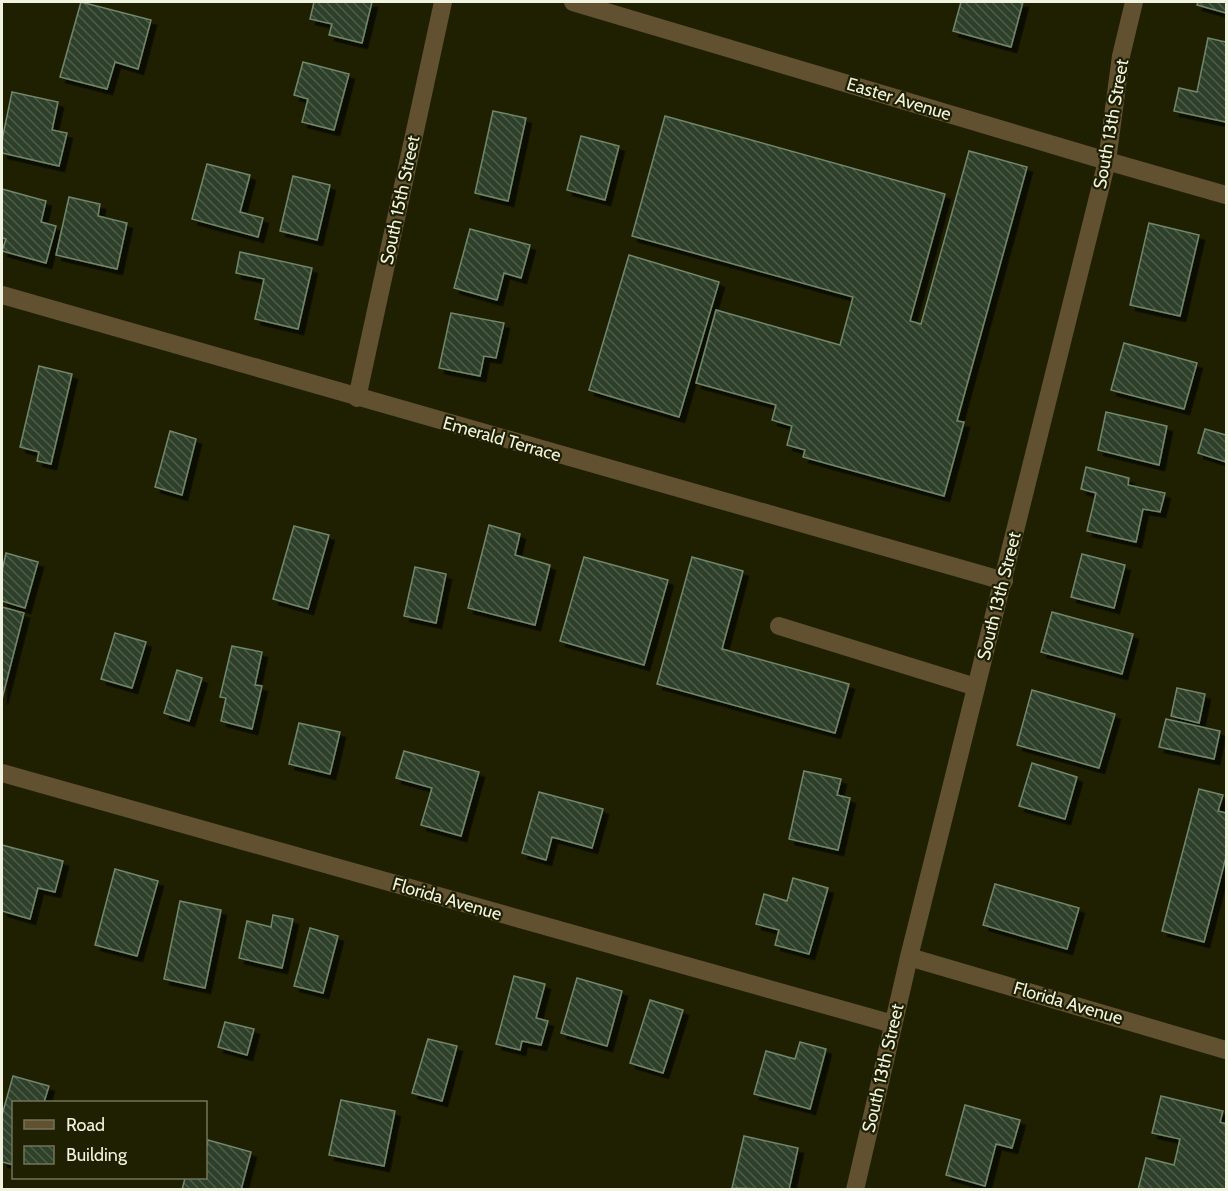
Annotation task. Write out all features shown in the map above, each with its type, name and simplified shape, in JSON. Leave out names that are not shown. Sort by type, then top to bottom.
[{"type":"street","name":"South 15th Street","points":[[357,398],[443,2]]},
{"type":"street","name":"Easter Avenue","points":[[573,2],[1227,195]]},
{"type":"street","name":"South 13th Street","points":[[855,1190],[909,957],[1107,161],[1121,56],[1134,2]]},
{"type":"street","name":"Emerald Terrace","points":[[2,295],[1004,581]]},
{"type":"street","points":[[779,626],[976,687]]},
{"type":"street","name":"Florida Avenue","points":[[2,773],[893,1024]]},
{"type":"street","name":"Florida Avenue","points":[[909,957],[1227,1050]]},
{"type":"building","points":[[81,2],[151,20],[138,69],[115,62],[107,89],[60,77]]},
{"type":"building","points":[[314,2],[372,2],[362,43],[329,35],[332,24],[310,19]]},
{"type":"building","points":[[961,2],[1023,2],[1011,47],[953,31]]},
{"type":"building","points":[[1198,2],[1226,2],[1226,13],[1197,5]]},
{"type":"building","points":[[1208,38],[1226,42],[1226,122],[1174,111],[1179,88],[1197,92]]},
{"type":"building","points":[[303,62],[349,74],[334,130],[302,122],[308,99],[294,95]]},
{"type":"building","points":[[12,92],[58,102],[52,130],[67,133],[59,166],[2,153],[2,140]]},
{"type":"building","points":[[493,111],[526,118],[508,201],[475,193]]},
{"type":"building","points":[[665,116],[945,194],[910,321],[921,324],[969,151],[1027,167],[957,421],[964,422],[944,496],[803,457],[805,450],[787,445],[792,426],[772,420],[776,405],[696,383],[716,310],[840,345],[853,297],[632,236]]},
{"type":"building","points":[[581,136],[619,146],[605,200],[567,190]]},
{"type":"building","points":[[207,164],[250,175],[240,212],[263,218],[258,237],[192,219]]},
{"type":"building","points":[[293,176],[330,185],[317,240],[280,231]]},
{"type":"building","points":[[2,189],[46,201],[41,222],[56,226],[46,263],[2,251],[6,239],[2,238]]},
{"type":"building","points":[[69,197],[100,204],[98,216],[127,223],[117,269],[56,255]]},
{"type":"building","points":[[1149,223],[1199,235],[1180,316],[1130,305]]},
{"type":"building","points":[[470,229],[530,245],[521,278],[504,273],[497,300],[454,288]]},
{"type":"building","points":[[240,252],[312,268],[298,329],[255,319],[264,279],[236,273]]},
{"type":"building","points":[[629,255],[719,282],[679,417],[589,390]]},
{"type":"building","points":[[451,313],[504,323],[496,358],[484,356],[480,376],[439,368]]},
{"type":"building","points":[[1124,343],[1197,363],[1184,409],[1111,390]]},
{"type":"building","points":[[39,366],[72,374],[51,464],[37,461],[39,452],[20,447]]},
{"type":"building","points":[[1106,412],[1167,426],[1159,465],[1098,450]]},
{"type":"building","points":[[1205,429],[1226,435],[1226,462],[1198,453]]},
{"type":"building","points":[[170,431],[196,439],[182,495],[155,487]]},
{"type":"building","points":[[1086,467],[1129,478],[1128,485],[1165,493],[1160,512],[1143,509],[1136,542],[1087,531],[1096,493],[1081,489]]},
{"type":"building","points":[[489,525],[520,534],[515,555],[550,565],[535,625],[468,608]]},
{"type":"building","points":[[294,526],[329,535],[308,609],[273,599]]},
{"type":"building","points":[[6,553],[38,562],[25,608],[2,601],[2,571]]},
{"type":"building","points":[[1082,554],[1125,565],[1114,608],[1071,597]]},
{"type":"building","points":[[584,557],[668,580],[644,665],[560,641]]},
{"type":"building","points":[[692,557],[743,571],[722,649],[849,684],[835,733],[657,684]]},
{"type":"building","points":[[415,567],[446,574],[436,623],[404,616]]},
{"type":"building","points":[[2,607],[24,613],[2,699]]},
{"type":"building","points":[[1052,612],[1133,634],[1122,674],[1041,652]]},
{"type":"building","points":[[115,633],[146,642],[132,688],[101,679]]},
{"type":"building","points":[[232,646],[262,652],[255,685],[262,686],[252,729],[221,721],[226,698],[220,697]]},
{"type":"building","points":[[177,670],[202,678],[189,721],[164,713]]},
{"type":"building","points":[[1177,688],[1205,694],[1199,723],[1171,716]]},
{"type":"building","points":[[1032,690],[1115,714],[1099,768],[1017,745]]},
{"type":"building","points":[[1166,719],[1220,731],[1214,759],[1159,747]]},
{"type":"building","points":[[299,723],[340,732],[330,774],[289,764]]},
{"type":"building","points":[[404,751],[479,772],[461,836],[421,825],[432,788],[396,778]]},
{"type":"building","points":[[1032,763],[1077,777],[1065,819],[1019,806]]},
{"type":"building","points":[[804,771],[841,779],[837,795],[850,798],[838,850],[789,839]]},
{"type":"building","points":[[1199,789],[1223,795],[1218,811],[1226,813],[1226,857],[1204,942],[1162,931]]},
{"type":"building","points":[[539,792],[603,809],[592,848],[552,837],[546,860],[522,853]]},
{"type":"building","points":[[2,845],[63,861],[55,892],[38,888],[30,919],[2,911]]},
{"type":"building","points":[[115,869],[158,881],[137,956],[95,945]]},
{"type":"building","points":[[793,878],[828,888],[809,954],[775,945],[779,930],[756,924],[764,894],[787,901]]},
{"type":"building","points":[[995,884],[1079,908],[1067,949],[983,925]]},
{"type":"building","points":[[180,901],[221,910],[205,988],[164,979]]},
{"type":"building","points":[[273,915],[293,919],[282,968],[239,958],[247,921],[271,927]]},
{"type":"building","points":[[310,928],[338,936],[323,993],[294,986]]},
{"type":"building","points":[[514,976],[545,984],[536,1018],[548,1021],[541,1045],[522,1041],[520,1050],[496,1044]]},
{"type":"building","points":[[577,978],[622,991],[607,1046],[561,1033]]},
{"type":"building","points":[[650,1000],[683,1010],[663,1073],[630,1063]]},
{"type":"building","points":[[225,1022],[254,1029],[247,1055],[218,1047]]},
{"type":"building","points":[[428,1039],[457,1046],[442,1101],[412,1093]]},
{"type":"building","points":[[800,1042],[826,1049],[810,1109],[754,1094],[766,1051],[795,1059]]},
{"type":"building","points":[[13,1076],[49,1086],[44,1101],[12,1101],[12,1164],[2,1162],[2,1115]]},
{"type":"building","points":[[1161,1096],[1223,1111],[1220,1122],[1226,1124],[1226,1190],[1138,1190],[1146,1158],[1174,1165],[1180,1139],[1152,1133]]},
{"type":"building","points":[[341,1100],[395,1111],[384,1166],[329,1155]]},
{"type":"building","points":[[965,1105],[1020,1120],[1012,1148],[996,1144],[985,1186],[946,1175]]},
{"type":"building","points":[[744,1136],[798,1148],[789,1190],[732,1188]]},
{"type":"building","points":[[208,1140],[251,1152],[241,1190],[182,1190],[185,1179],[207,1179]]}]
